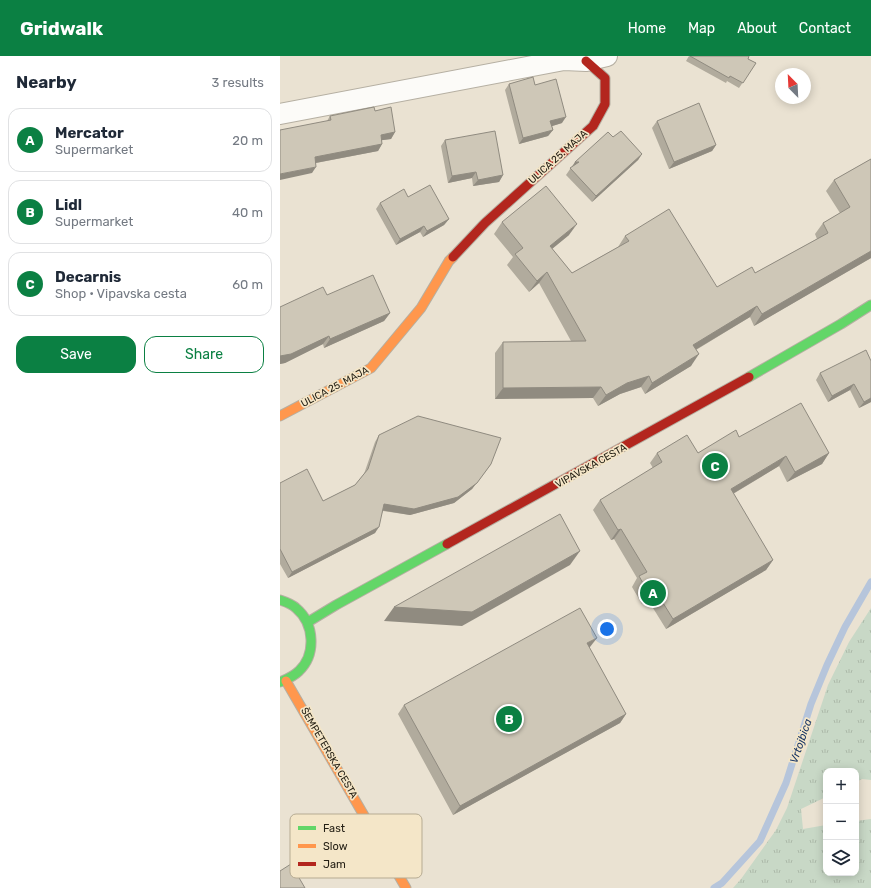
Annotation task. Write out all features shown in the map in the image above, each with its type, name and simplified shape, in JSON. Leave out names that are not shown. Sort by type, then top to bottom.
[{"type":"main road","name":"ULICA 25. MAJA","points":[[280,416],[371,368],[421,308],[449,261],[485,223],[594,126],[605,104],[604,78],[586,61]]},
{"type":"main road","name":"VIPAVSKA CESTA","points":[[308,622],[336,605],[718,395],[871,305]]},
{"type":"main road","points":[[280,600],[301,612],[308,622],[312,635],[312,650],[307,663],[298,673],[283,682]]},
{"type":"main road","name":"ŠEMPETERSKA CESTA","points":[[283,682],[301,705],[364,814]]},
{"type":"main road","name":"ŠEMPETERSKA CESTA","points":[[400,878],[406,888]]},
{"type":"street","points":[[280,114],[564,60],[586,61],[607,56]]},
{"type":"green space","points":[[871,608],[871,780],[862,779],[859,780],[859,768],[823,768],[823,798],[801,809],[803,829],[823,826],[823,876],[859,876],[859,821],[871,819],[871,888],[733,888],[776,830],[787,808],[828,685],[849,642]]},
{"type":"building","points":[[690,56],[749,56],[748,59],[756,63],[743,83],[730,76],[729,78]]},
{"type":"building","points":[[533,77],[535,85],[556,79],[566,117],[550,121],[553,130],[523,138],[509,84]]},
{"type":"building","points":[[699,103],[716,145],[674,162],[657,121]]},
{"type":"building","points":[[374,107],[375,111],[391,107],[395,132],[381,135],[382,144],[315,157],[316,167],[280,174],[280,130],[331,120],[330,116]]},
{"type":"building","points":[[495,131],[503,175],[478,180],[476,172],[452,176],[445,140]]},
{"type":"building","points":[[621,131],[642,154],[596,196],[570,168],[579,162],[575,162],[608,132],[613,137]]},
{"type":"building","points":[[871,159],[871,251],[762,314],[757,306],[693,345],[699,354],[652,383],[649,376],[627,383],[606,395],[601,387],[503,388],[503,342],[586,341],[547,272],[537,281],[515,254],[523,248],[502,222],[546,186],[577,224],[550,246],[572,273],[629,241],[625,236],[669,209],[717,287],[752,267],[755,273],[828,233],[823,223],[850,207],[834,180]]},
{"type":"building","points":[[430,185],[449,219],[427,231],[424,226],[400,239],[380,203],[404,189],[408,197]]},
{"type":"building","points":[[373,275],[390,313],[330,339],[329,336],[291,354],[280,356],[280,307],[323,287],[327,295]]},
{"type":"building","points":[[866,350],[871,361],[871,398],[864,402],[854,384],[832,396],[820,373]]},
{"type":"building","points":[[801,403],[829,453],[795,472],[786,456],[731,489],[773,560],[673,619],[655,590],[649,594],[639,576],[647,572],[621,529],[618,530],[600,500],[662,462],[657,453],[687,435],[698,453],[736,430],[739,437]]},
{"type":"building","points":[[418,416],[501,438],[491,464],[477,483],[458,497],[414,509],[384,504],[379,527],[292,572],[280,549],[280,483],[307,469],[323,501],[355,485],[368,469],[379,435]]},
{"type":"building","points":[[560,514],[580,551],[472,612],[394,607]]},
{"type":"building","points":[[580,608],[597,638],[587,643],[626,714],[460,806],[404,705]]},
{"type":"building","points":[[290,865],[290,878],[299,878],[305,888],[280,888],[280,871]]},
{"type":"waterway","name":"Vrtojbica","points":[[714,888],[722,883],[760,841],[786,783],[811,704],[827,665],[845,627],[871,582]]},
{"type":"traffic: fast","points":[[749,377],[871,305]]},
{"type":"traffic: fast","points":[[308,622],[447,544]]},
{"type":"traffic: fast","points":[[280,600],[293,605],[302,615],[307,622],[311,640],[311,648],[305,664],[290,678],[280,682]]},
{"type":"traffic: slow","points":[[280,416],[371,368],[421,308],[449,261],[453,257]]},
{"type":"traffic: slow","points":[[286,681],[363,814]]},
{"type":"traffic: slow","points":[[400,878],[406,888]]},
{"type":"traffic: jam","points":[[453,257],[485,223],[593,126],[605,104],[605,78],[586,61]]},
{"type":"traffic: jam","points":[[447,544],[749,377]]},
{"type":"place","name":"Decarnis","points":[[715,466]]},
{"type":"place","name":"Mercator","points":[[653,593]]},
{"type":"place","name":"Lidl","points":[[509,719]]}]
